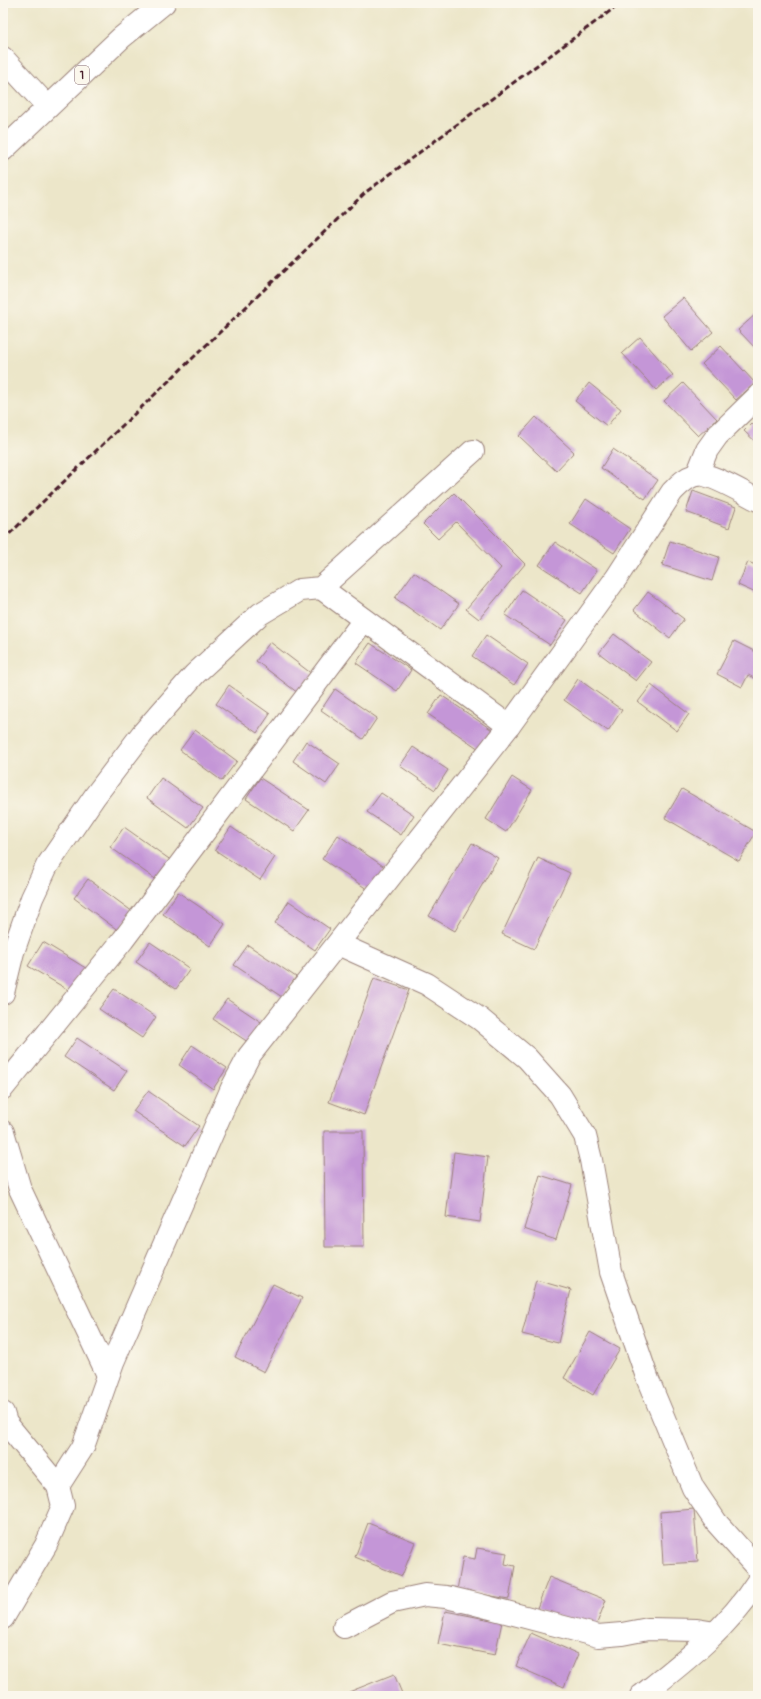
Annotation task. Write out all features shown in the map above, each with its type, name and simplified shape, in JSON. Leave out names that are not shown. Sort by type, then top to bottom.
[{"type":"street","name":"1","points":[[3,150],[121,38],[164,3]]},
{"type":"street","points":[[3,58],[48,106]]},
{"type":"street","points":[[696,475],[707,450],[717,436],[758,396]]},
{"type":"street","points":[[3,993],[13,952],[32,898],[47,866],[95,796],[142,734],[195,674],[260,614],[300,590],[321,588],[474,451]]},
{"type":"street","points":[[58,1486],[83,1448],[108,1375],[232,1088],[249,1056],[509,726],[618,576],[672,492],[684,480],[696,475],[720,480],[758,500]]},
{"type":"street","points":[[321,588],[509,726]]},
{"type":"street","points":[[3,1088],[123,940],[364,620]]},
{"type":"street","points":[[338,944],[427,984],[480,1019],[527,1058],[560,1095],[585,1136],[591,1160],[611,1272],[651,1387],[693,1488],[716,1522],[758,1569]]},
{"type":"street","points":[[3,1132],[20,1189],[108,1375]]},
{"type":"street","points":[[3,1413],[6,1423],[58,1486],[63,1506],[46,1544],[3,1618]]},
{"type":"street","points":[[641,1696],[690,1657],[715,1633],[742,1604],[758,1581]]},
{"type":"street","points":[[344,1627],[392,1602],[425,1595],[446,1596],[598,1636],[622,1634],[648,1628],[684,1629],[715,1633]]},
{"type":"building","points":[[683,298],[713,332],[691,351],[662,316]]},
{"type":"building","points":[[757,313],[758,314],[758,351],[738,330]]},
{"type":"building","points":[[640,337],[673,375],[656,390],[622,353]]},
{"type":"building","points":[[721,346],[755,383],[736,400],[702,364]]},
{"type":"building","points":[[589,383],[621,409],[607,426],[575,401]]},
{"type":"building","points":[[683,383],[717,419],[698,436],[664,401]]},
{"type":"building","points":[[536,417],[574,452],[556,471],[519,436]]},
{"type":"building","points":[[758,417],[758,444],[744,431]]},
{"type":"building","points":[[613,449],[658,480],[645,499],[601,468]]},
{"type":"building","points":[[693,491],[736,507],[729,528],[686,512]]},
{"type":"building","points":[[454,493],[525,564],[479,619],[466,609],[501,568],[456,522],[438,539],[423,524]]},
{"type":"building","points":[[586,499],[630,529],[614,553],[570,524]]},
{"type":"building","points":[[670,541],[719,557],[712,581],[662,565]]},
{"type":"building","points":[[555,542],[597,570],[582,593],[539,565]]},
{"type":"building","points":[[748,562],[758,566],[758,594],[738,585]]},
{"type":"building","points":[[414,572],[459,604],[440,630],[395,598]]},
{"type":"building","points":[[522,590],[567,620],[550,645],[505,615]]},
{"type":"building","points":[[648,592],[684,619],[670,638],[634,610]]},
{"type":"building","points":[[614,634],[651,662],[636,681],[599,653]]},
{"type":"building","points":[[486,635],[528,664],[514,685],[472,656]]},
{"type":"building","points":[[734,641],[758,653],[758,680],[748,675],[742,687],[717,674]]},
{"type":"building","points":[[270,642],[312,674],[298,693],[256,661]]},
{"type":"building","points":[[370,643],[411,670],[397,691],[356,663]]},
{"type":"building","points":[[578,679],[622,710],[608,731],[564,700]]},
{"type":"building","points":[[229,685],[270,714],[257,733],[216,704]]},
{"type":"building","points":[[651,685],[689,714],[677,731],[638,702]]},
{"type":"building","points":[[335,689],[377,718],[363,739],[321,710]]},
{"type":"building","points":[[441,695],[495,732],[482,751],[428,714]]},
{"type":"building","points":[[195,730],[237,761],[222,781],[180,750]]},
{"type":"building","points":[[306,741],[340,764],[326,784],[293,761]]},
{"type":"building","points":[[413,747],[448,770],[435,790],[400,766]]},
{"type":"building","points":[[512,777],[532,790],[506,832],[486,819]]},
{"type":"building","points":[[161,778],[203,808],[188,828],[147,798]]},
{"type":"building","points":[[260,778],[309,810],[294,831],[246,799]]},
{"type":"building","points":[[682,789],[756,832],[739,861],[665,818]]},
{"type":"building","points":[[381,793],[414,815],[401,835],[367,812]]},
{"type":"building","points":[[124,827],[172,861],[158,881],[110,847]]},
{"type":"building","points":[[231,827],[275,857],[260,880],[215,850]]},
{"type":"building","points":[[338,835],[386,868],[370,891],[322,859]]},
{"type":"building","points":[[472,843],[498,858],[455,931],[429,916]]},
{"type":"building","points":[[538,858],[570,873],[534,949],[502,934]]},
{"type":"building","points":[[88,879],[133,912],[119,931],[74,898]]},
{"type":"building","points":[[178,892],[225,924],[210,946],[163,914]]},
{"type":"building","points":[[289,901],[330,929],[315,950],[275,923]]},
{"type":"building","points":[[43,942],[89,970],[75,994],[28,966]]},
{"type":"building","points":[[150,942],[190,969],[176,989],[136,962]]},
{"type":"building","points":[[248,945],[296,977],[282,997],[234,965]]},
{"type":"building","points":[[374,978],[409,990],[364,1115],[329,1102]]},
{"type":"building","points":[[114,989],[156,1017],[142,1038],[99,1009]]},
{"type":"building","points":[[227,999],[261,1022],[248,1042],[213,1019]]},
{"type":"building","points":[[77,1038],[127,1071],[114,1090],[64,1057]]},
{"type":"building","points":[[192,1045],[227,1068],[213,1089],[179,1065]]},
{"type":"building","points":[[148,1091],[199,1126],[185,1146],[133,1111]]},
{"type":"building","points":[[324,1131],[363,1131],[364,1247],[325,1247]]},
{"type":"building","points":[[454,1152],[488,1157],[480,1222],[446,1217]]},
{"type":"building","points":[[540,1175],[572,1185],[556,1240],[524,1229]]},
{"type":"building","points":[[536,1280],[571,1290],[558,1343],[522,1334]]},
{"type":"building","points":[[273,1284],[302,1298],[264,1372],[235,1357]]},
{"type":"building","points":[[590,1332],[620,1349],[593,1395],[564,1378]]},
{"type":"building","points":[[694,1509],[698,1562],[663,1564],[660,1512]]},
{"type":"building","points":[[368,1523],[415,1542],[402,1576],[355,1557]]},
{"type":"building","points":[[477,1548],[507,1553],[505,1564],[515,1566],[509,1599],[457,1590],[463,1557],[475,1559]]},
{"type":"building","points":[[549,1577],[606,1600],[594,1631],[537,1608]]},
{"type":"building","points":[[445,1611],[502,1622],[495,1655],[438,1644]]},
{"type":"building","points":[[531,1633],[578,1654],[564,1687],[516,1666]]},
{"type":"building","points":[[394,1674],[403,1696],[351,1696],[349,1692]]},
{"type":"railway","points":[[3,540],[366,192],[621,3]]}]
